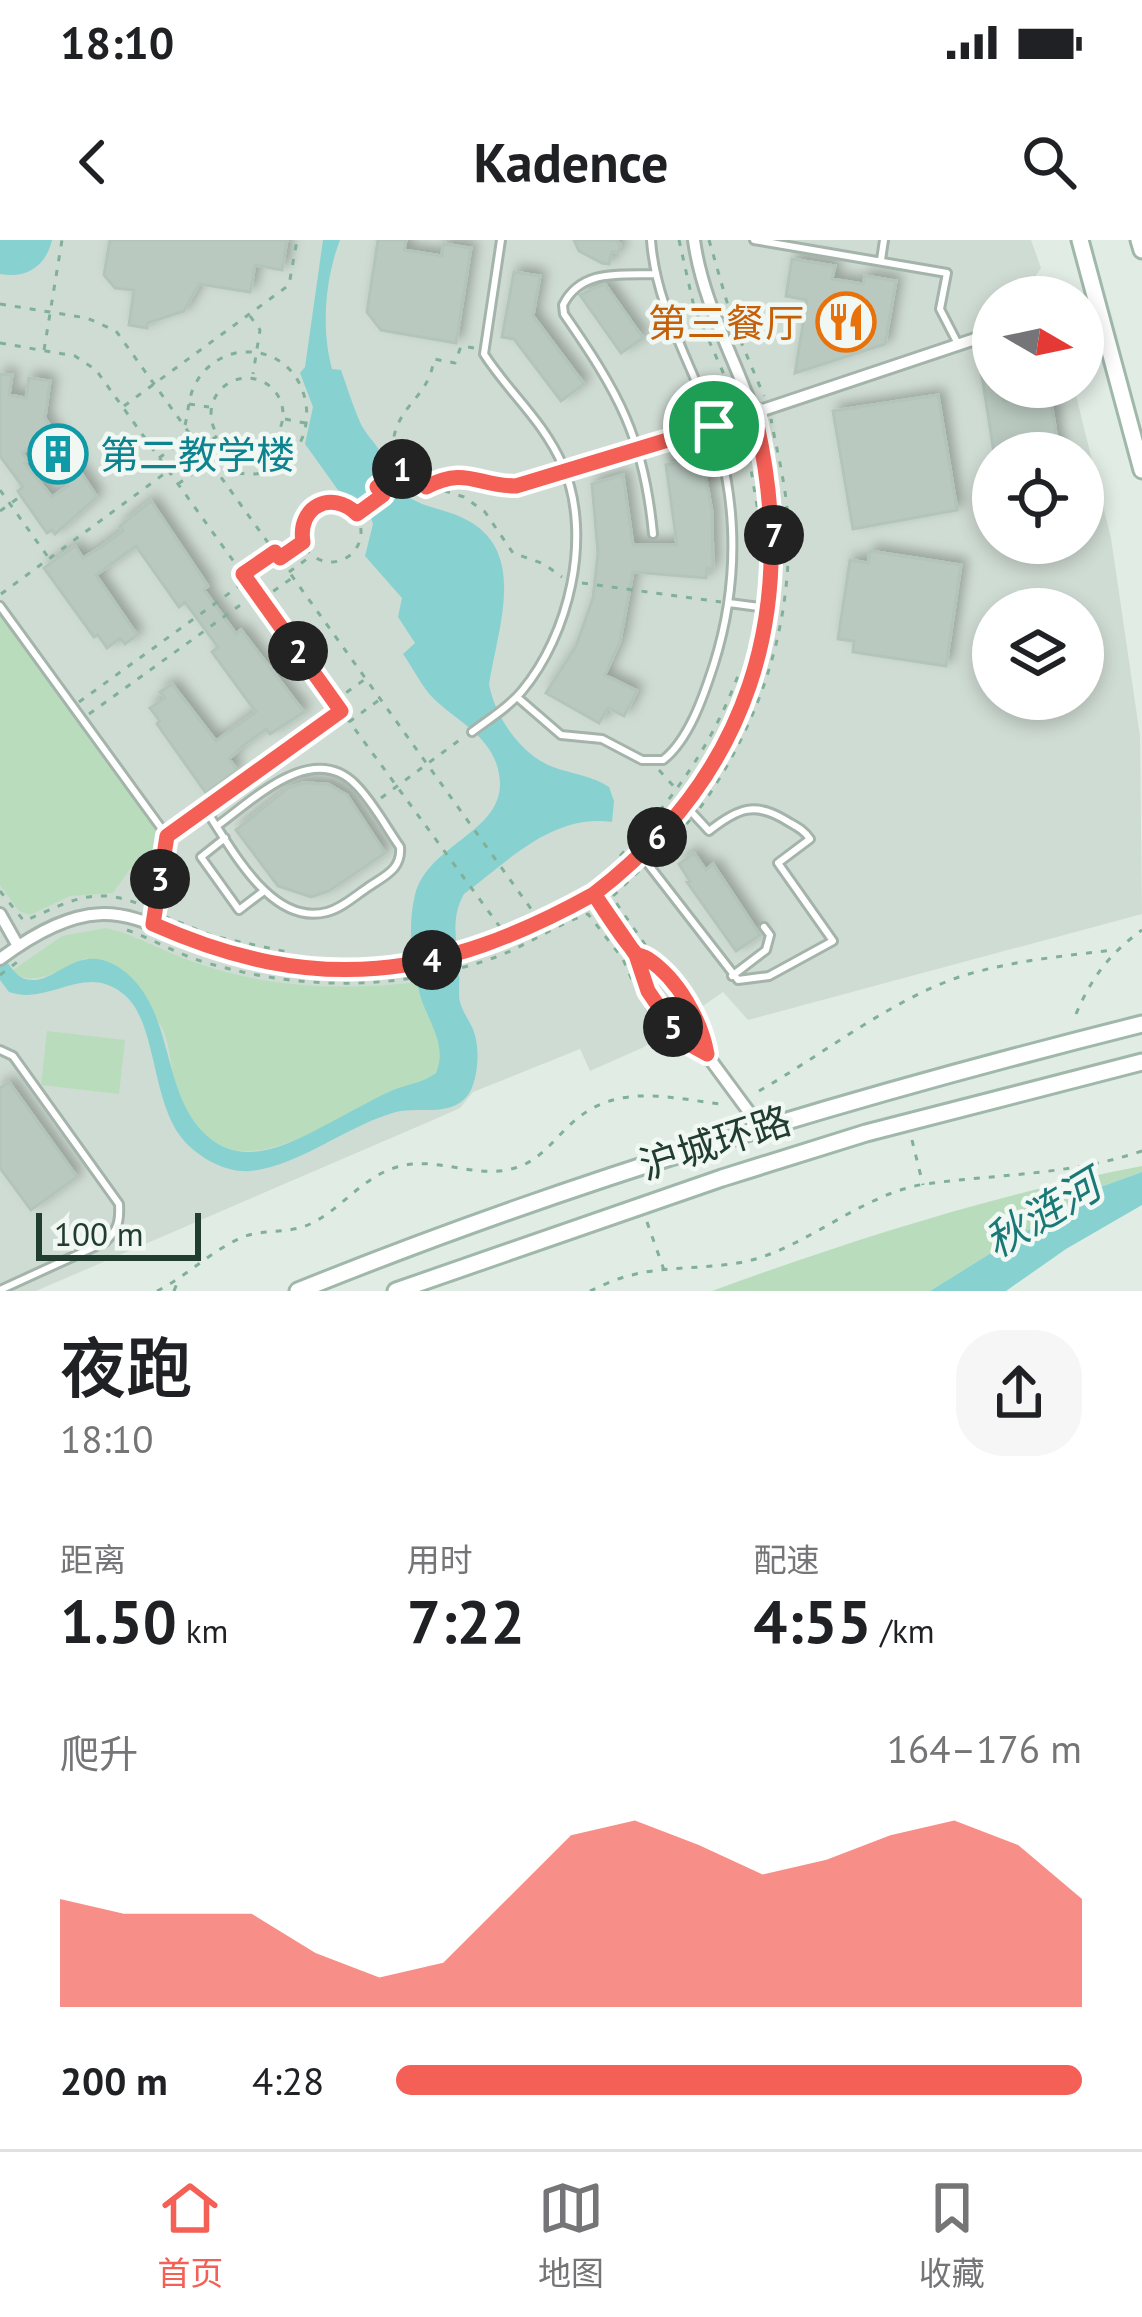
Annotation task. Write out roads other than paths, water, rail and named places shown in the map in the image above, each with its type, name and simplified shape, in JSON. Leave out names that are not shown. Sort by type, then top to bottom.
[{"type":"main road","points":[[1080,240],[1086,276]]},
{"type":"main road","points":[[1139,240],[1142,250]]},
{"type":"main road","points":[[1104,344],[1142,470]]},
{"type":"main road","name":"沪城环路","points":[[298,1291],[430,1240],[754,1129],[1142,1024]]},
{"type":"main road","name":"沪城环路","points":[[396,1291],[866,1133],[1142,1062]]},
{"type":"street","points":[[6,960],[44,928],[97,912],[128,915],[224,953],[263,962],[344,970],[413,963],[491,946],[594,894],[641,855],[686,805],[717,758],[748,690],[769,608],[772,502],[694,240]]},
{"type":"street","points":[[748,415],[972,340]]},
{"type":"street","points":[[594,894],[636,955],[648,991],[672,1026],[707,1054],[749,1112],[754,1129]]},
{"type":"street","points":[[0,914],[22,951]]},
{"type":"street","points":[[636,955],[646,958],[670,981],[692,1011],[707,1054]]},
{"type":"lane","points":[[472,732],[517,697],[546,653],[567,601],[574,536],[566,472],[534,415],[483,348],[501,240]]},
{"type":"lane","points":[[517,697],[561,735],[602,739],[654,762],[669,756],[696,710],[720,646],[729,604],[730,493],[714,426],[654,274],[651,240]]},
{"type":"lane","points":[[754,240],[947,273],[940,309],[958,344]]},
{"type":"lane","points":[[813,250],[815,240]]},
{"type":"lane","points":[[880,261],[884,240]]},
{"type":"lane","points":[[653,534],[640,449],[624,407],[564,314],[563,305],[595,276],[654,274]]},
{"type":"lane","points":[[566,472],[748,415]]},
{"type":"lane","points":[[729,604],[769,608]]},
{"type":"lane","points":[[0,606],[167,836],[153,924]]},
{"type":"lane","points":[[167,836],[341,711]]},
{"type":"lane","points":[[205,809],[217,826],[264,891],[280,903],[316,914],[333,911],[392,871],[401,855],[355,783],[322,769],[284,777],[217,826]]},
{"type":"lane","points":[[641,855],[732,976],[746,981],[769,976],[833,941],[778,863],[810,839],[770,810],[757,807],[730,814],[709,831],[686,805]]},
{"type":"lane","points":[[226,838],[201,857],[226,892],[239,910],[264,891]]},
{"type":"lane","points":[[732,976],[766,950],[770,935],[764,928]]},
{"type":"lane","points":[[0,1050],[13,1056],[119,1204],[120,1219],[106,1242],[0,1290]]},
{"type":"water","points":[[0,240],[52,240],[34,269],[10,275],[0,274]]},
{"type":"water","points":[[323,240],[340,240],[326,304],[332,369],[341,370],[362,426],[392,480],[417,502],[463,518],[496,549],[504,591],[489,684],[503,722],[530,754],[603,783],[614,801],[612,822],[590,821],[551,832],[464,894],[456,923],[459,996],[475,1034],[478,1058],[474,1083],[464,1099],[447,1108],[396,1112],[269,1168],[242,1171],[224,1168],[200,1155],[174,1126],[142,1022],[122,993],[94,982],[38,994],[9,992],[0,980],[0,953],[25,979],[46,977],[91,959],[120,968],[150,1003],[188,1112],[201,1130],[233,1150],[250,1152],[285,1144],[436,1073],[438,1043],[420,995],[413,958],[415,895],[435,862],[492,810],[499,793],[499,774],[482,740],[434,699],[403,654],[415,643],[398,617],[402,598],[365,556],[373,524],[368,509],[338,490],[305,444],[313,407],[300,373],[305,367]]},
{"type":"water","points":[[1142,1172],[1142,1205],[1006,1291],[930,1291],[1092,1190]]},
{"type":"place","name":"第三餐厅","points":[[846,322]]},
{"type":"place","name":"第二教学楼","points":[[58,454]]},
{"type":"water label","name":"秋涟河","points":[[1042,1213]]}]
